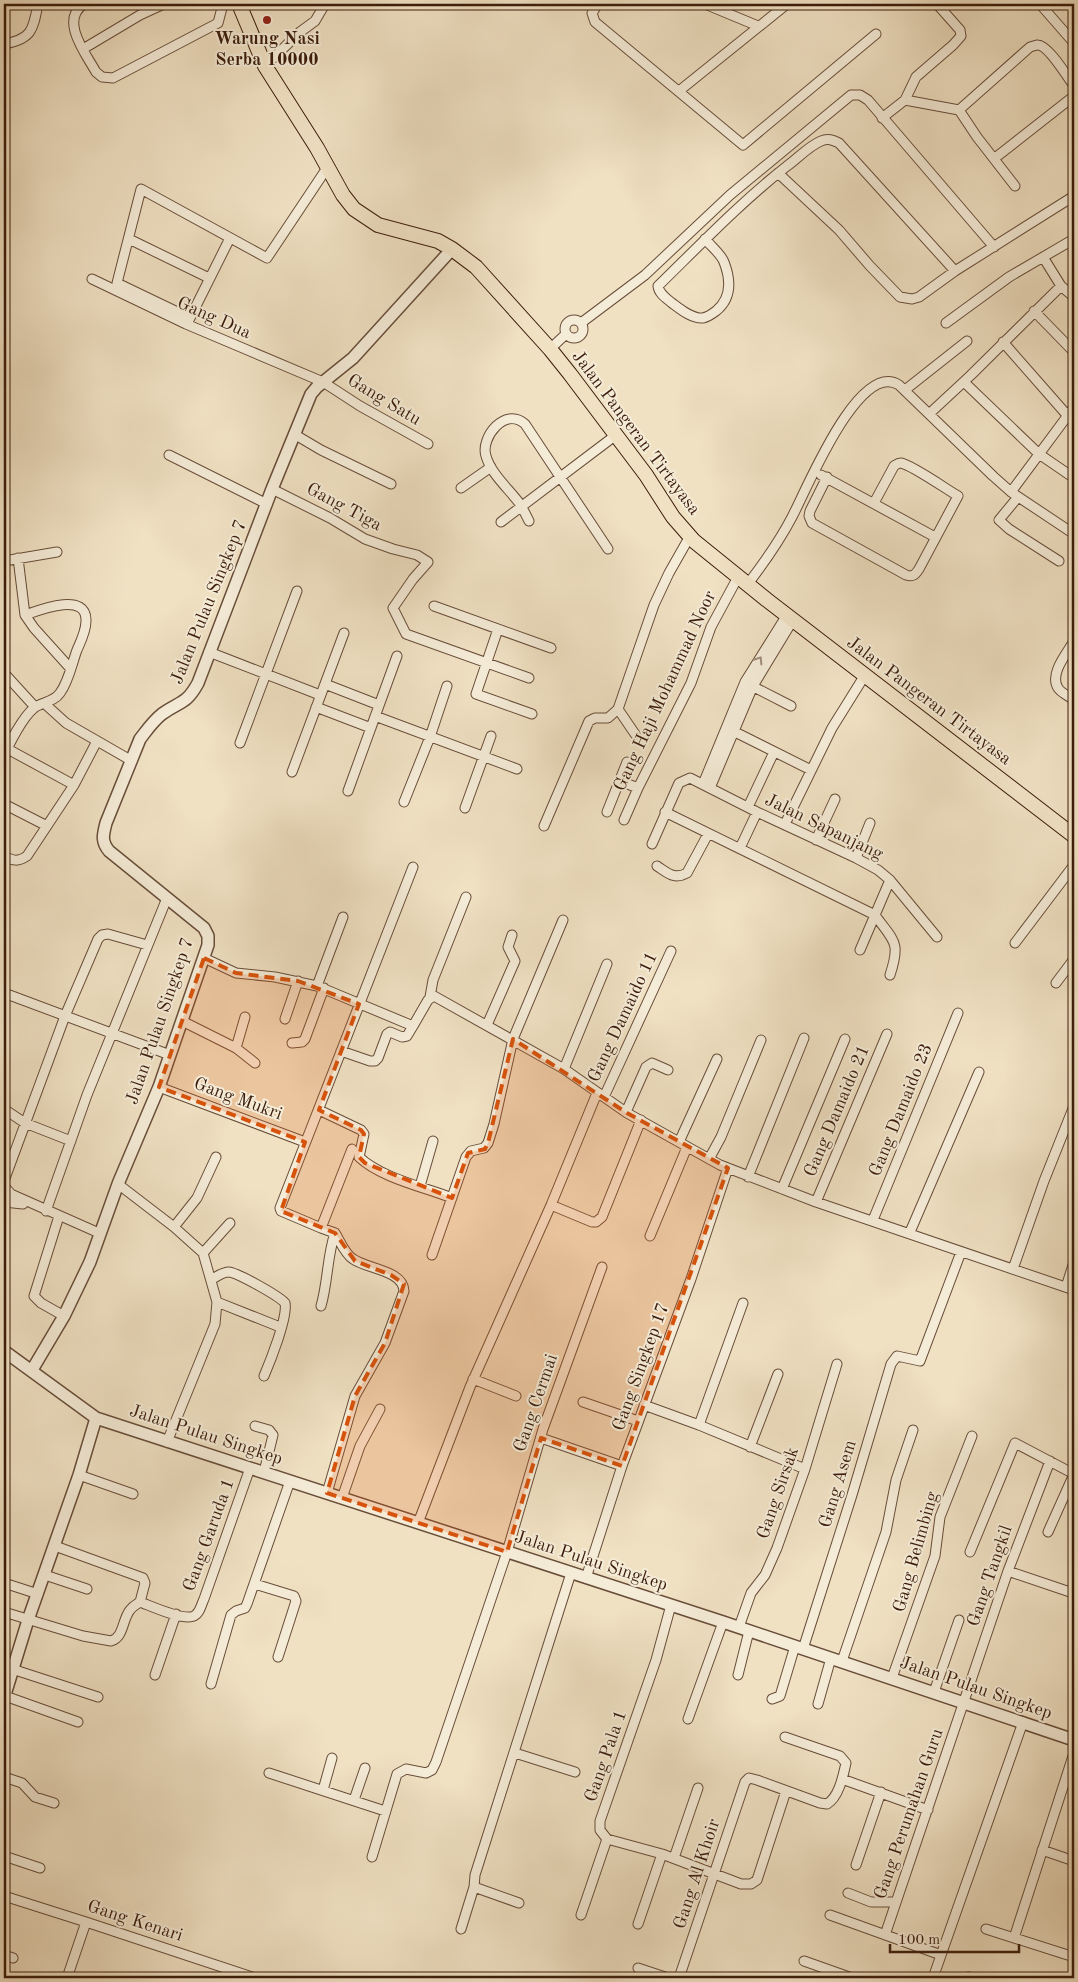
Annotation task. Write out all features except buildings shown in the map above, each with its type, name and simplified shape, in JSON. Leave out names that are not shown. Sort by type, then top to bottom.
[{"type":"main road","name":"Jalan Pangeran Tirtayasa","points":[[240,4],[265,66],[354,209],[378,225],[438,241],[452,248],[476,267],[550,348],[646,475],[673,517],[690,536],[717,561],[1074,836]]},
{"type":"street","points":[[4,44],[24,39],[30,32],[35,21],[38,4]]},
{"type":"street","points":[[84,4],[76,11],[74,20],[75,34],[96,72],[102,76],[113,78],[218,23],[222,8],[219,4]]},
{"type":"street","points":[[83,49],[140,15],[164,4]]},
{"type":"street","points":[[265,66],[300,32],[316,21],[325,4]]},
{"type":"street","points":[[598,4],[592,13],[595,22],[743,145],[876,34]]},
{"type":"street","points":[[705,4],[758,26]]},
{"type":"street","points":[[679,91],[787,4]]},
{"type":"street","points":[[882,118],[905,100],[916,77],[961,36],[960,30],[937,4]]},
{"type":"street","points":[[1040,4],[1074,43]]},
{"type":"street","points":[[959,110],[1030,47],[1037,44],[1043,46],[1049,52],[1074,86]]},
{"type":"street","points":[[550,348],[566,334],[573,338],[580,336],[583,330],[581,323],[644,276],[730,195],[852,95],[865,97],[994,247]]},
{"type":"street","points":[[995,158],[1074,96]]},
{"type":"street","points":[[905,100],[959,110],[1015,186]]},
{"type":"street","points":[[704,239],[724,260],[729,281],[729,291],[722,306],[711,315],[702,318],[693,316],[681,309],[660,293],[658,286],[704,239],[778,173],[823,140],[832,139],[839,143],[955,271]]},
{"type":"street","points":[[230,238],[188,321],[117,283],[141,189],[267,258],[327,168]]},
{"type":"street","points":[[778,173],[839,230],[900,297],[912,299],[919,297],[955,271],[1074,196]]},
{"type":"street","points":[[129,239],[209,278]]},
{"type":"street","points":[[946,323],[1009,277],[1074,239]]},
{"type":"street","name":"Jalan Pulau Singkep 7","points":[[32,1370],[64,1316],[90,1262],[99,1233],[170,1055],[208,945],[208,936],[204,928],[109,851],[103,843],[102,834],[106,823],[140,739],[162,714],[188,700],[193,692],[311,394],[353,358],[452,248]]},
{"type":"street","points":[[1043,257],[1061,286],[1074,297]]},
{"type":"street","name":"Gang Dua","points":[[92,280],[324,382]]},
{"type":"street","points":[[929,414],[1061,286]]},
{"type":"street","points":[[1034,311],[1074,352]]},
{"type":"street","points":[[967,341],[905,390],[1015,494],[1074,534]]},
{"type":"street","points":[[1003,342],[1071,418]]},
{"type":"street","name":"Gang Haji Mohammad Noor","points":[[624,820],[690,683],[711,627],[743,581],[777,545],[841,422],[863,394],[884,380],[894,382],[905,390]]},
{"type":"street","name":"Gang Satu","points":[[324,382],[360,406],[428,444]]},
{"type":"street","points":[[964,382],[1039,454],[1074,478]]},
{"type":"street","points":[[1059,561],[1009,529],[999,520],[1039,454],[1071,418],[1074,407]]},
{"type":"street","points":[[529,521],[521,506],[491,467],[485,455],[487,442],[492,430],[505,420],[512,418],[525,424],[608,549]]},
{"type":"street","points":[[294,434],[321,450],[391,484]]},
{"type":"street","points":[[501,522],[616,435]]},
{"type":"street","points":[[169,456],[267,504]]},
{"type":"street","points":[[826,477],[810,511],[809,516],[812,523],[911,577],[916,575],[958,496],[902,463],[894,466],[874,503]]},
{"type":"street","points":[[461,488],[491,467]]},
{"type":"street","points":[[814,471],[935,537]]},
{"type":"street","name":"Gang Tiga","points":[[272,489],[330,518],[365,539],[416,555],[428,562],[413,579],[393,608],[406,634],[487,663]]},
{"type":"street","points":[[544,826],[589,721],[595,718],[608,718],[618,709],[654,605],[669,573],[690,536]]},
{"type":"street","points":[[4,561],[57,552]]},
{"type":"street","points":[[18,558],[25,615],[34,628],[70,668]]},
{"type":"street","points":[[240,743],[297,591]]},
{"type":"street","points":[[25,615],[57,605],[80,607],[85,612],[84,632],[59,695],[45,704],[35,707],[5,751],[74,785]]},
{"type":"street","points":[[434,606],[552,648]]},
{"type":"street","points":[[652,844],[679,783],[684,779],[690,778],[706,786],[749,684],[790,618]]},
{"type":"street","points":[[498,629],[476,694],[532,714]]},
{"type":"street","points":[[292,772],[344,633]]},
{"type":"street","points":[[1074,641],[1060,665],[1055,679],[1058,689],[1074,700]]},
{"type":"street","points":[[209,652],[320,695]]},
{"type":"street","points":[[348,792],[397,656]]},
{"type":"street","points":[[487,663],[529,678]]},
{"type":"street","points":[[4,673],[35,707]]},
{"type":"street","points":[[785,824],[832,728],[865,675]]},
{"type":"street","points":[[325,684],[379,705]]},
{"type":"street","points":[[749,684],[791,706]]},
{"type":"street","points":[[404,802],[430,737],[447,686]]},
{"type":"street","points":[[45,704],[58,717],[97,742],[132,761]]},
{"type":"street","points":[[316,707],[371,728]]},
{"type":"street","points":[[618,709],[635,734]]},
{"type":"street","points":[[375,716],[517,769]]},
{"type":"street","points":[[730,730],[811,770]]},
{"type":"street","points":[[465,808],[491,736]]},
{"type":"street","points":[[4,856],[12,860],[20,860],[27,856],[74,785],[97,742]]},
{"type":"street","points":[[748,807],[774,752]]},
{"type":"street","points":[[606,812],[627,762]]},
{"type":"street","points":[[620,781],[638,788]]},
{"type":"street","name":"Jalan Sapanjang","points":[[706,786],[878,870],[890,880],[937,937]]},
{"type":"street","points":[[816,840],[835,799]]},
{"type":"street","points":[[4,804],[47,826]]},
{"type":"street","points":[[665,812],[875,915],[896,946],[895,960],[890,975]]},
{"type":"street","points":[[740,848],[757,812]]},
{"type":"street","points":[[856,858],[870,823]]},
{"type":"street","points":[[657,866],[674,876],[681,876],[687,873],[708,834]]},
{"type":"street","points":[[1015,943],[1074,866]]},
{"type":"street","points":[[326,1493],[355,1396],[385,1343],[404,1291],[404,1284],[401,1280],[391,1275],[355,1261],[335,1233],[283,1212],[280,1208],[413,867]]},
{"type":"street","points":[[860,950],[890,880]]},
{"type":"street","points":[[342,1051],[375,1061],[378,1058],[387,1034],[394,1033],[405,1037],[409,1034],[430,997],[427,983],[466,897]]},
{"type":"street","points":[[46,1211],[71,1140],[167,898]]},
{"type":"street","points":[[292,1043],[302,1042],[306,1039],[320,987],[343,917]]},
{"type":"street","points":[[432,1255],[468,1153],[484,1148],[488,1143],[499,1106],[513,1039],[563,920]]},
{"type":"street","points":[[4,1181],[64,1016],[98,939],[102,935],[108,934],[147,945]]},
{"type":"street","points":[[487,1025],[515,961],[508,947],[512,935]]},
{"type":"street","name":"Gang Damaido 11","points":[[418,1523],[473,1379],[600,1095],[671,951]]},
{"type":"street","points":[[204,958],[236,973],[298,981],[320,987],[413,1026]]},
{"type":"street","points":[[1056,983],[1074,959]]},
{"type":"street","points":[[564,1069],[607,964]]},
{"type":"street","points":[[285,1019],[298,981]]},
{"type":"street","points":[[4,993],[170,1055]]},
{"type":"street","points":[[430,997],[434,996],[513,1039],[564,1069],[626,1112],[687,1148],[748,1177],[1070,1289],[1074,1262]]},
{"type":"street","name":"Gang Damaido 23","points":[[873,1220],[958,1013]]},
{"type":"street","points":[[236,1048],[245,1017]]},
{"type":"street","points":[[182,1020],[236,1048],[255,1063]]},
{"type":"street","name":"Gang Damaido 21","points":[[816,1202],[888,1034]]},
{"type":"street","points":[[748,1177],[804,1038]]},
{"type":"street","points":[[782,1189],[845,1039]]},
{"type":"street","points":[[710,1158],[721,1137],[761,1040]]},
{"type":"street","points":[[679,1142],[717,1059]]},
{"type":"street","points":[[626,1112],[642,1072],[649,1064],[652,1063],[668,1070]]},
{"type":"street","points":[[910,1232],[979,1072]]},
{"type":"street","name":"Gang Mukri","points":[[158,1087],[306,1142]]},
{"type":"street","points":[[1013,1269],[1044,1181],[1072,1119],[1074,1106]]},
{"type":"street","points":[[4,1109],[25,1123],[71,1140]]},
{"type":"street","points":[[319,1110],[361,1130],[364,1134],[359,1157],[365,1163],[388,1174],[452,1198]]},
{"type":"street","points":[[551,1205],[592,1222],[602,1217],[641,1120]]},
{"type":"street","points":[[420,1186],[433,1141]]},
{"type":"street","points":[[650,1236],[687,1148]]},
{"type":"street","points":[[321,1228],[352,1149]]},
{"type":"street","points":[[174,1227],[197,1198],[216,1157]]},
{"type":"street","name":"Gang Singkep 17","points":[[586,1578],[622,1466],[691,1279],[728,1168]]},
{"type":"street","points":[[118,1184],[174,1227],[204,1253],[210,1280],[218,1302],[215,1324],[167,1442]]},
{"type":"street","points":[[4,1186],[11,1194],[99,1233]]},
{"type":"street","points":[[4,1202],[36,1206]]},
{"type":"street","points":[[59,1216],[34,1296],[41,1303],[64,1316]]},
{"type":"street","points":[[204,1253],[230,1222]]},
{"type":"street","points":[[321,1306],[327,1283],[331,1244],[335,1233]]},
{"type":"street","name":"Gang Asem","points":[[799,1647],[852,1495],[891,1364],[897,1356],[920,1361],[961,1252]]},
{"type":"street","name":"Gang Cermai","points":[[385,1811],[399,1771],[406,1769],[426,1773],[432,1770],[436,1762],[506,1552],[541,1438],[602,1267]]},
{"type":"street","points":[[210,1280],[220,1274],[231,1272],[276,1295],[285,1303],[286,1307],[274,1350],[264,1376]]},
{"type":"street","points":[[218,1302],[280,1327]]},
{"type":"street","points":[[698,1424],[743,1303]]},
{"type":"street","name":"Jalan Pulau Singkep","points":[[4,1351],[96,1418],[723,1622],[1039,1728],[1073,1736]]},
{"type":"street","name":"Gang Sirsak","points":[[738,1675],[751,1593],[765,1575],[777,1548],[805,1469],[837,1364]]},
{"type":"street","points":[[750,1447],[778,1374]]},
{"type":"street","points":[[473,1379],[516,1396]]},
{"type":"street","points":[[583,1402],[638,1422]]},
{"type":"street","points":[[644,1405],[698,1424],[805,1469]]},
{"type":"street","points":[[342,1498],[360,1446],[380,1409]]},
{"type":"street","points":[[78,1722],[4,1697],[28,1620],[79,1476],[96,1418]]},
{"type":"street","points":[[255,1426],[269,1430],[272,1433],[272,1442],[264,1472]]},
{"type":"street","points":[[818,1704],[886,1532],[896,1480],[914,1430]]},
{"type":"street","name":"Gang Belimbing","points":[[892,1678],[935,1556],[940,1517],[972,1436]]},
{"type":"street","points":[[541,1438],[622,1466]]},
{"type":"street","points":[[970,1552],[1015,1443],[1074,1474],[1048,1532]]},
{"type":"street","name":"Gang Tangkil","points":[[964,1703],[1008,1571],[1050,1461]]},
{"type":"street","name":"Gang Garuda 1","points":[[140,1602],[191,1617],[200,1609],[250,1468]]},
{"type":"street","points":[[79,1476],[132,1494]]},
{"type":"street","points":[[211,1684],[231,1615],[245,1608],[290,1481]]},
{"type":"street","points":[[4,1612],[83,1636],[113,1641],[120,1634],[129,1611],[140,1602],[145,1583],[143,1578],[55,1546]]},
{"type":"street","points":[[1008,1571],[1070,1592]]},
{"type":"street","points":[[461,1929],[474,1887],[475,1875],[571,1573]]},
{"type":"street","points":[[45,1574],[87,1589]]},
{"type":"street","points":[[4,1583],[38,1594]]},
{"type":"street","points":[[255,1584],[294,1596],[296,1601],[278,1656]]},
{"type":"street","name":"Gang Pala 1","points":[[607,1839],[600,1830],[600,1821],[656,1660],[671,1605]]},
{"type":"street","points":[[155,1675],[176,1614]]},
{"type":"street","points":[[934,1692],[959,1620]]},
{"type":"street","points":[[688,1719],[723,1622]]},
{"type":"street","points":[[772,1699],[780,1696],[799,1647]]},
{"type":"street","points":[[12,1669],[98,1697]]},
{"type":"street","name":"Gang Perumahan Guru","points":[[885,1935],[964,1703]]},
{"type":"street","points":[[933,1978],[1025,1723]]},
{"type":"street","points":[[581,1914],[607,1839],[674,1858],[741,1884],[751,1884],[757,1880],[786,1791],[820,1803],[829,1803],[833,1799],[842,1779],[846,1763],[840,1756],[785,1737]]},
{"type":"street","points":[[515,1753],[575,1772]]},
{"type":"street","points":[[1014,1938],[1074,1753]]},
{"type":"street","points":[[323,1790],[332,1758]]},
{"type":"street","points":[[354,1800],[365,1768]]},
{"type":"street","points":[[270,1772],[385,1811],[372,1857]]},
{"type":"street","points":[[4,1777],[22,1782],[35,1797],[54,1803]]},
{"type":"street","name":"Gang Al Khoir","points":[[679,1978],[747,1780],[749,1778],[757,1780],[786,1791]]},
{"type":"street","points":[[842,1779],[928,1810]]},
{"type":"street","points":[[674,1858],[698,1788]]},
{"type":"street","points":[[856,1865],[881,1792]]},
{"type":"street","points":[[1042,1850],[1074,1861]]},
{"type":"street","points":[[638,1924],[662,1854]]},
{"type":"street","points":[[4,1856],[40,1868]]},
{"type":"street","points":[[474,1887],[519,1903]]},
{"type":"street","points":[[848,1892],[871,1902],[896,1902]]},
{"type":"street","name":"Gang Kenari","points":[[4,1896],[255,1978]]},
{"type":"street","points":[[830,1916],[942,1955]]},
{"type":"street","points":[[67,1978],[86,1922]]},
{"type":"street","points":[[986,1929],[1074,1957]]},
{"type":"street","points":[[804,1961],[852,1978]]},
{"type":"street","points":[[638,1968],[668,1978]]},
{"type":"street","points":[[964,1978],[972,1978]]},
{"type":"highlighted area","points":[[204,958],[236,973],[298,981],[359,1004],[319,1110],[361,1130],[364,1134],[359,1157],[365,1163],[452,1198],[468,1153],[485,1149],[488,1143],[513,1039],[627,1113],[728,1168],[622,1466],[541,1438],[507,1552],[327,1493],[355,1396],[385,1343],[404,1284],[391,1275],[355,1261],[335,1233],[281,1211],[305,1142],[159,1087]]},
{"type":"place","name":"Warung Nasi Serba 10000","points":[[267,20]]}]
